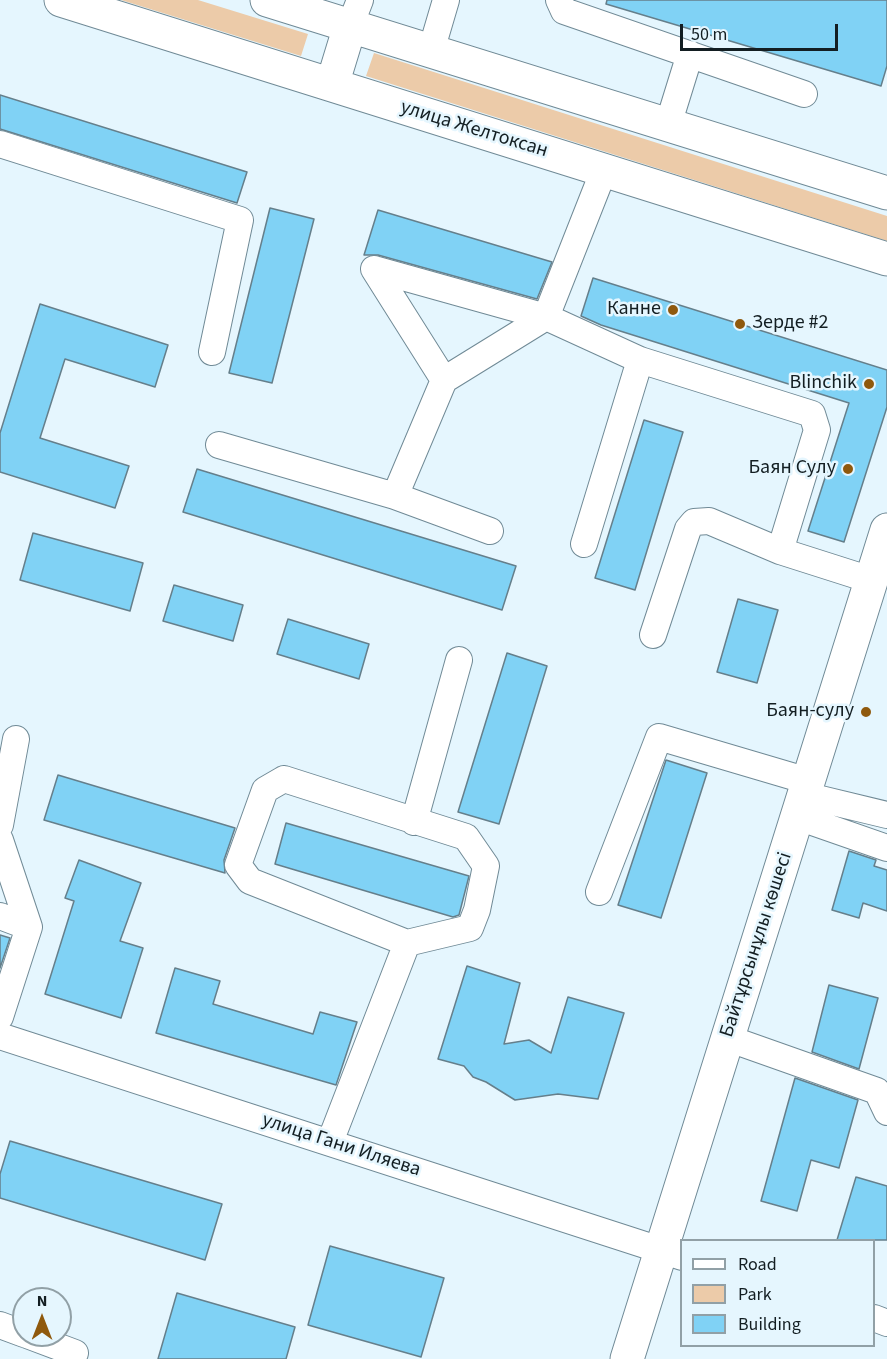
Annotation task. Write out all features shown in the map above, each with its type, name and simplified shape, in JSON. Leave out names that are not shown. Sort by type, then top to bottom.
[{"type":"main road","name":"улица Желтоксан","points":[[61,0],[887,259]]},
{"type":"main road","points":[[272,1],[355,13],[431,51],[668,125],[877,186]]},
{"type":"main road","points":[[332,85],[355,13]]},
{"type":"main road","name":"Байтұрсынұлы көшесі","points":[[627,1359],[671,1254],[727,1038],[881,559]]},
{"type":"street","points":[[431,51],[446,0]]},
{"type":"street","points":[[559,0],[564,11],[804,94]]},
{"type":"street","points":[[668,125],[690,54]]},
{"type":"street","points":[[0,144],[240,220],[212,352]]},
{"type":"street","points":[[395,496],[444,380],[546,317],[604,170]]},
{"type":"street","points":[[444,380],[374,269],[546,317],[640,360],[812,414],[817,430],[780,551]]},
{"type":"street","points":[[584,544],[640,360]]},
{"type":"street","points":[[219,445],[395,496],[490,531]]},
{"type":"street","points":[[653,635],[688,529],[694,522],[709,520],[780,551],[881,559]]},
{"type":"street","points":[[414,822],[459,660]]},
{"type":"street","points":[[599,892],[659,737],[803,798],[887,848]]},
{"type":"street","points":[[0,825],[16,739]]},
{"type":"street","points":[[284,779],[466,837],[486,866],[477,910],[470,928],[407,943],[250,881],[238,865],[265,790],[284,779]]},
{"type":"street","points":[[803,798],[887,815]]},
{"type":"street","points":[[0,840],[29,927],[0,1017]]},
{"type":"street","points":[[0,916],[29,927]]},
{"type":"street","points":[[330,1142],[407,943]]},
{"type":"street","name":"улица Гани Иляева","points":[[0,1036],[671,1254]]},
{"type":"street","points":[[727,1038],[884,1095]]},
{"type":"street","points":[[60,1347],[75,1353]]},
{"type":"green space","points":[[121,0],[198,0],[308,34],[301,56]]},
{"type":"green space","points":[[374,53],[887,216],[887,241],[366,76]]},
{"type":"building","points":[[607,0],[887,0],[887,66],[881,86],[606,4]]},
{"type":"building","points":[[0,95],[247,172],[237,203],[0,129]]},
{"type":"building","points":[[270,208],[314,219],[272,383],[229,373]]},
{"type":"building","points":[[378,210],[552,262],[537,299],[378,255],[364,255]]},
{"type":"building","name":"Баян Сулу","points":[[593,278],[887,370],[887,407],[844,542],[808,531],[849,403],[601,325],[581,316]]},
{"type":"building","points":[[40,304],[168,345],[155,387],[65,359],[40,438],[129,466],[115,508],[0,472],[0,433]]},
{"type":"building","points":[[644,420],[683,432],[635,590],[595,578]]},
{"type":"building","points":[[197,469],[516,566],[502,610],[183,512]]},
{"type":"building","points":[[33,533],[143,563],[130,611],[20,580]]},
{"type":"building","points":[[174,585],[243,605],[233,641],[163,621]]},
{"type":"building","points":[[738,599],[778,610],[757,683],[717,672]]},
{"type":"building","points":[[288,619],[369,644],[359,679],[277,654]]},
{"type":"building","points":[[507,653],[547,666],[499,824],[458,812]]},
{"type":"building","points":[[666,760],[707,773],[661,918],[618,905]]},
{"type":"building","points":[[58,775],[235,828],[224,860],[225,873],[44,820]]},
{"type":"building","points":[[286,823],[469,876],[459,915],[453,917],[275,864]]},
{"type":"building","points":[[849,851],[876,860],[874,866],[887,870],[887,911],[863,903],[859,918],[832,910]]},
{"type":"building","points":[[79,860],[141,883],[120,941],[143,948],[121,1018],[45,994],[74,901],[65,898]]},
{"type":"building","points":[[0,935],[10,938],[0,968]]},
{"type":"building","points":[[467,966],[520,983],[504,1044],[529,1040],[551,1053],[568,997],[624,1013],[598,1099],[558,1094],[515,1100],[486,1082],[473,1077],[464,1066],[438,1059]]},
{"type":"building","points":[[175,968],[220,981],[213,1004],[313,1034],[320,1012],[357,1022],[336,1085],[156,1033]]},
{"type":"building","points":[[829,985],[878,998],[859,1069],[812,1052]]},
{"type":"building","points":[[795,1078],[858,1100],[839,1168],[811,1160],[797,1211],[761,1201]]},
{"type":"building","points":[[10,1141],[222,1204],[205,1260],[0,1198],[0,1174]]},
{"type":"building","points":[[856,1177],[887,1186],[887,1240],[837,1239]]},
{"type":"building","points":[[330,1246],[444,1278],[421,1357],[308,1325]]},
{"type":"building","points":[[177,1293],[295,1327],[286,1359],[158,1359]]},
{"type":"place","name":"Канне","points":[[673,310]]},
{"type":"place","name":"Зерде #2","points":[[740,324]]},
{"type":"place","name":"Blinchik","points":[[869,384]]},
{"type":"place","name":"Баян Сулу","points":[[848,469]]},
{"type":"place","name":"Баян-сулу","points":[[866,712]]}]
